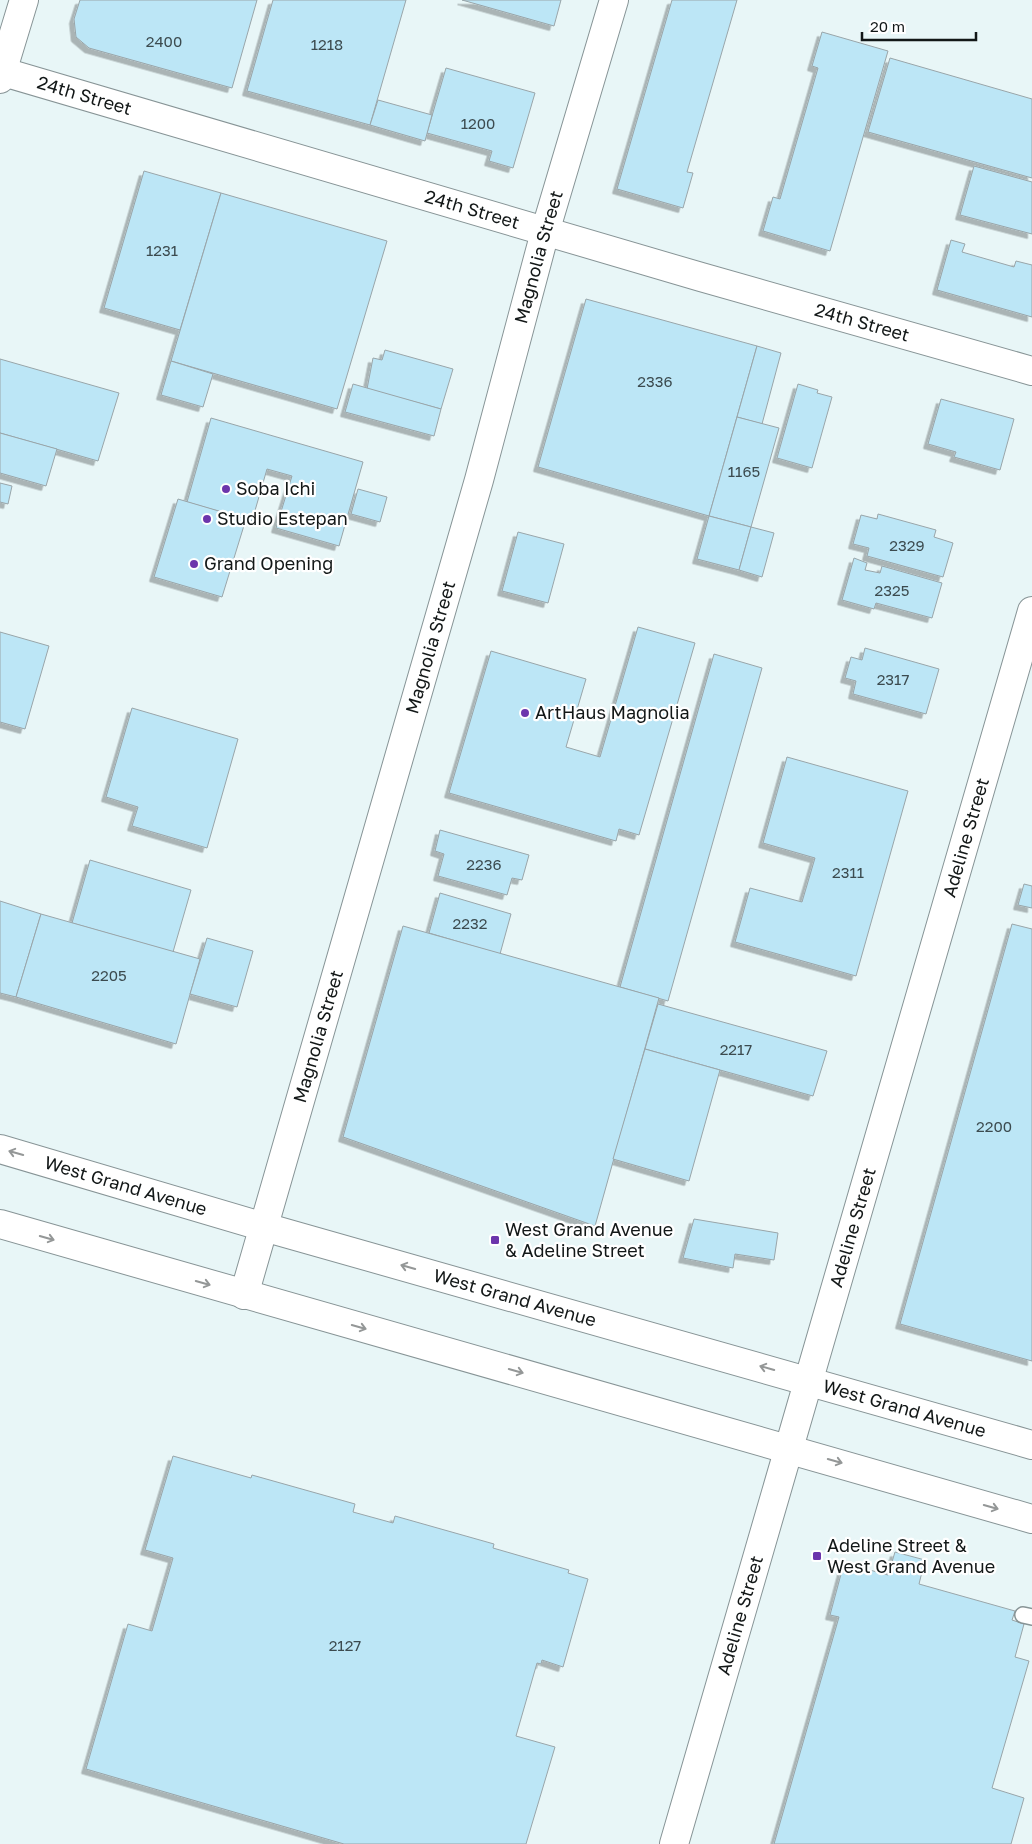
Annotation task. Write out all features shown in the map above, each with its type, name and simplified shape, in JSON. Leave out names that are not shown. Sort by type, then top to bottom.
[{"type":"main road","points":[[1,74],[24,0]]},
{"type":"main road","name":"Magnolia Street","points":[[244,1295],[479,480],[545,232],[614,0]]},
{"type":"main road","name":"24th Street","points":[[1,74],[1032,371]]},
{"type":"main road","name":"Adeline Street","points":[[674,1844],[1032,611]]},
{"type":"main road","name":"West Grand Avenue","points":[[0,1149],[264,1227],[1032,1444]]},
{"type":"main road","points":[[0,1224],[1032,1519]]},
{"type":"building","points":[[80,0],[257,0],[232,88],[89,48],[76,37],[74,19]]},
{"type":"building","points":[[273,0],[406,0],[370,125],[247,91]]},
{"type":"building","points":[[462,0],[561,0],[554,26]]},
{"type":"building","points":[[672,0],[737,0],[687,172],[693,173],[683,208],[617,189]]},
{"type":"building","points":[[822,32],[888,51],[830,251],[763,231],[773,197],[780,199],[818,68],[812,66]]},
{"type":"building","points":[[890,58],[1032,99],[1032,178],[868,132]]},
{"type":"building","points":[[446,68],[535,93],[513,168],[489,161],[492,151],[427,133]]},
{"type":"building","points":[[378,100],[432,115],[425,141],[370,125]]},
{"type":"building","points":[[974,166],[1032,182],[1032,234],[960,215]]},
{"type":"building","points":[[144,171],[221,193],[180,330],[104,308]]},
{"type":"building","points":[[221,193],[387,241],[337,409],[171,361]]},
{"type":"building","points":[[951,240],[965,244],[962,252],[1014,267],[1016,261],[1032,265],[1032,317],[937,290]]},
{"type":"building","points":[[586,299],[757,346],[709,516],[538,467]]},
{"type":"building","points":[[757,346],[781,353],[762,424],[737,417]]},
{"type":"building","points":[[385,350],[453,369],[441,409],[367,389],[373,358],[382,360]]},
{"type":"building","points":[[0,359],[119,393],[98,461],[0,433]]},
{"type":"building","points":[[171,361],[213,374],[203,407],[161,395]]},
{"type":"building","points":[[353,384],[441,409],[434,436],[345,412]]},
{"type":"building","points":[[798,384],[818,390],[817,393],[832,397],[812,468],[777,458]]},
{"type":"building","points":[[941,399],[1014,419],[1000,470],[954,457],[956,452],[928,444]]},
{"type":"building","points":[[737,417],[779,428],[751,527],[709,516]]},
{"type":"building","name":"Soba Ichi","points":[[211,418],[363,462],[339,546],[276,528],[292,476],[267,469],[252,521],[187,502]]},
{"type":"building","points":[[0,433],[57,449],[46,486],[0,473]]},
{"type":"building","points":[[0,483],[12,486],[8,504],[0,502]]},
{"type":"building","points":[[358,489],[387,497],[380,522],[351,514]]},
{"type":"building","points":[[178,499],[246,519],[222,597],[154,577]]},
{"type":"building","points":[[878,514],[936,530],[934,537],[953,543],[943,577],[867,556],[869,548],[853,544],[861,515],[877,519]]},
{"type":"building","points":[[709,516],[751,527],[739,570],[697,559]]},
{"type":"building","points":[[751,527],[774,533],[762,577],[739,570]]},
{"type":"building","points":[[518,532],[564,544],[548,603],[502,591]]},
{"type":"building","points":[[854,558],[867,563],[865,570],[880,573],[882,566],[942,583],[932,618],[876,603],[874,609],[842,600]]},
{"type":"building","name":"ArtHaus Magnolia","points":[[638,627],[695,643],[639,835],[619,829],[616,841],[449,793],[491,651],[586,679],[566,747],[600,757]]},
{"type":"building","points":[[0,632],[49,646],[25,729],[0,722]]},
{"type":"building","points":[[865,648],[939,669],[926,714],[853,694],[856,681],[845,678],[851,657],[862,660]]},
{"type":"building","points":[[714,654],[762,668],[668,1001],[620,987]]},
{"type":"building","points":[[132,708],[238,739],[207,848],[132,826],[138,807],[106,797]]},
{"type":"building","points":[[787,757],[908,791],[856,976],[735,942],[750,888],[802,902],[815,858],[763,843]]},
{"type":"building","points":[[440,830],[529,855],[522,880],[512,878],[507,895],[438,876],[444,854],[435,851]]},
{"type":"building","points":[[90,860],[191,890],[173,952],[72,923]]},
{"type":"building","points":[[1024,884],[1032,886],[1032,908],[1018,905]]},
{"type":"building","points":[[440,893],[511,914],[500,954],[429,933]]},
{"type":"building","points":[[0,901],[41,914],[16,997],[0,993]]},
{"type":"building","points":[[41,914],[200,959],[176,1044],[16,997]]},
{"type":"building","points":[[1012,924],[1032,929],[1032,1361],[900,1324]]},
{"type":"building","points":[[403,926],[659,998],[595,1226],[343,1137]]},
{"type":"building","points":[[207,938],[253,951],[237,1007],[190,994]]},
{"type":"building","points":[[658,1004],[827,1051],[813,1096],[645,1049]]},
{"type":"building","points":[[645,1049],[720,1070],[689,1181],[613,1159]]},
{"type":"building","points":[[694,1219],[778,1233],[774,1260],[735,1254],[733,1268],[683,1258]]},
{"type":"building","points":[[173,1456],[251,1478],[252,1475],[355,1504],[353,1512],[393,1523],[395,1516],[494,1544],[493,1548],[569,1570],[568,1573],[588,1579],[563,1667],[542,1660],[541,1664],[537,1663],[516,1736],[555,1747],[526,1844],[344,1844],[86,1769],[128,1624],[152,1631],[173,1558],[145,1550]]},
{"type":"building","points":[[895,1552],[925,1560],[919,1584],[1015,1611],[1012,1620],[1024,1624],[1015,1657],[1029,1661],[992,1788],[1024,1798],[1011,1844],[774,1844],[839,1617],[830,1615],[844,1563],[888,1575]]},
{"type":"place","name":"Soba Ichi","points":[[226,489]]},
{"type":"place","name":"Studio Estepan","points":[[207,519]]},
{"type":"place","name":"Grand Opening","points":[[194,564]]},
{"type":"place","name":"ArtHaus Magnolia","points":[[525,713]]},
{"type":"place","name":"West Grand Avenue & Adeline Street","points":[[495,1240]]},
{"type":"place","name":"Adeline Street & West Grand Avenue","points":[[817,1556]]}]
